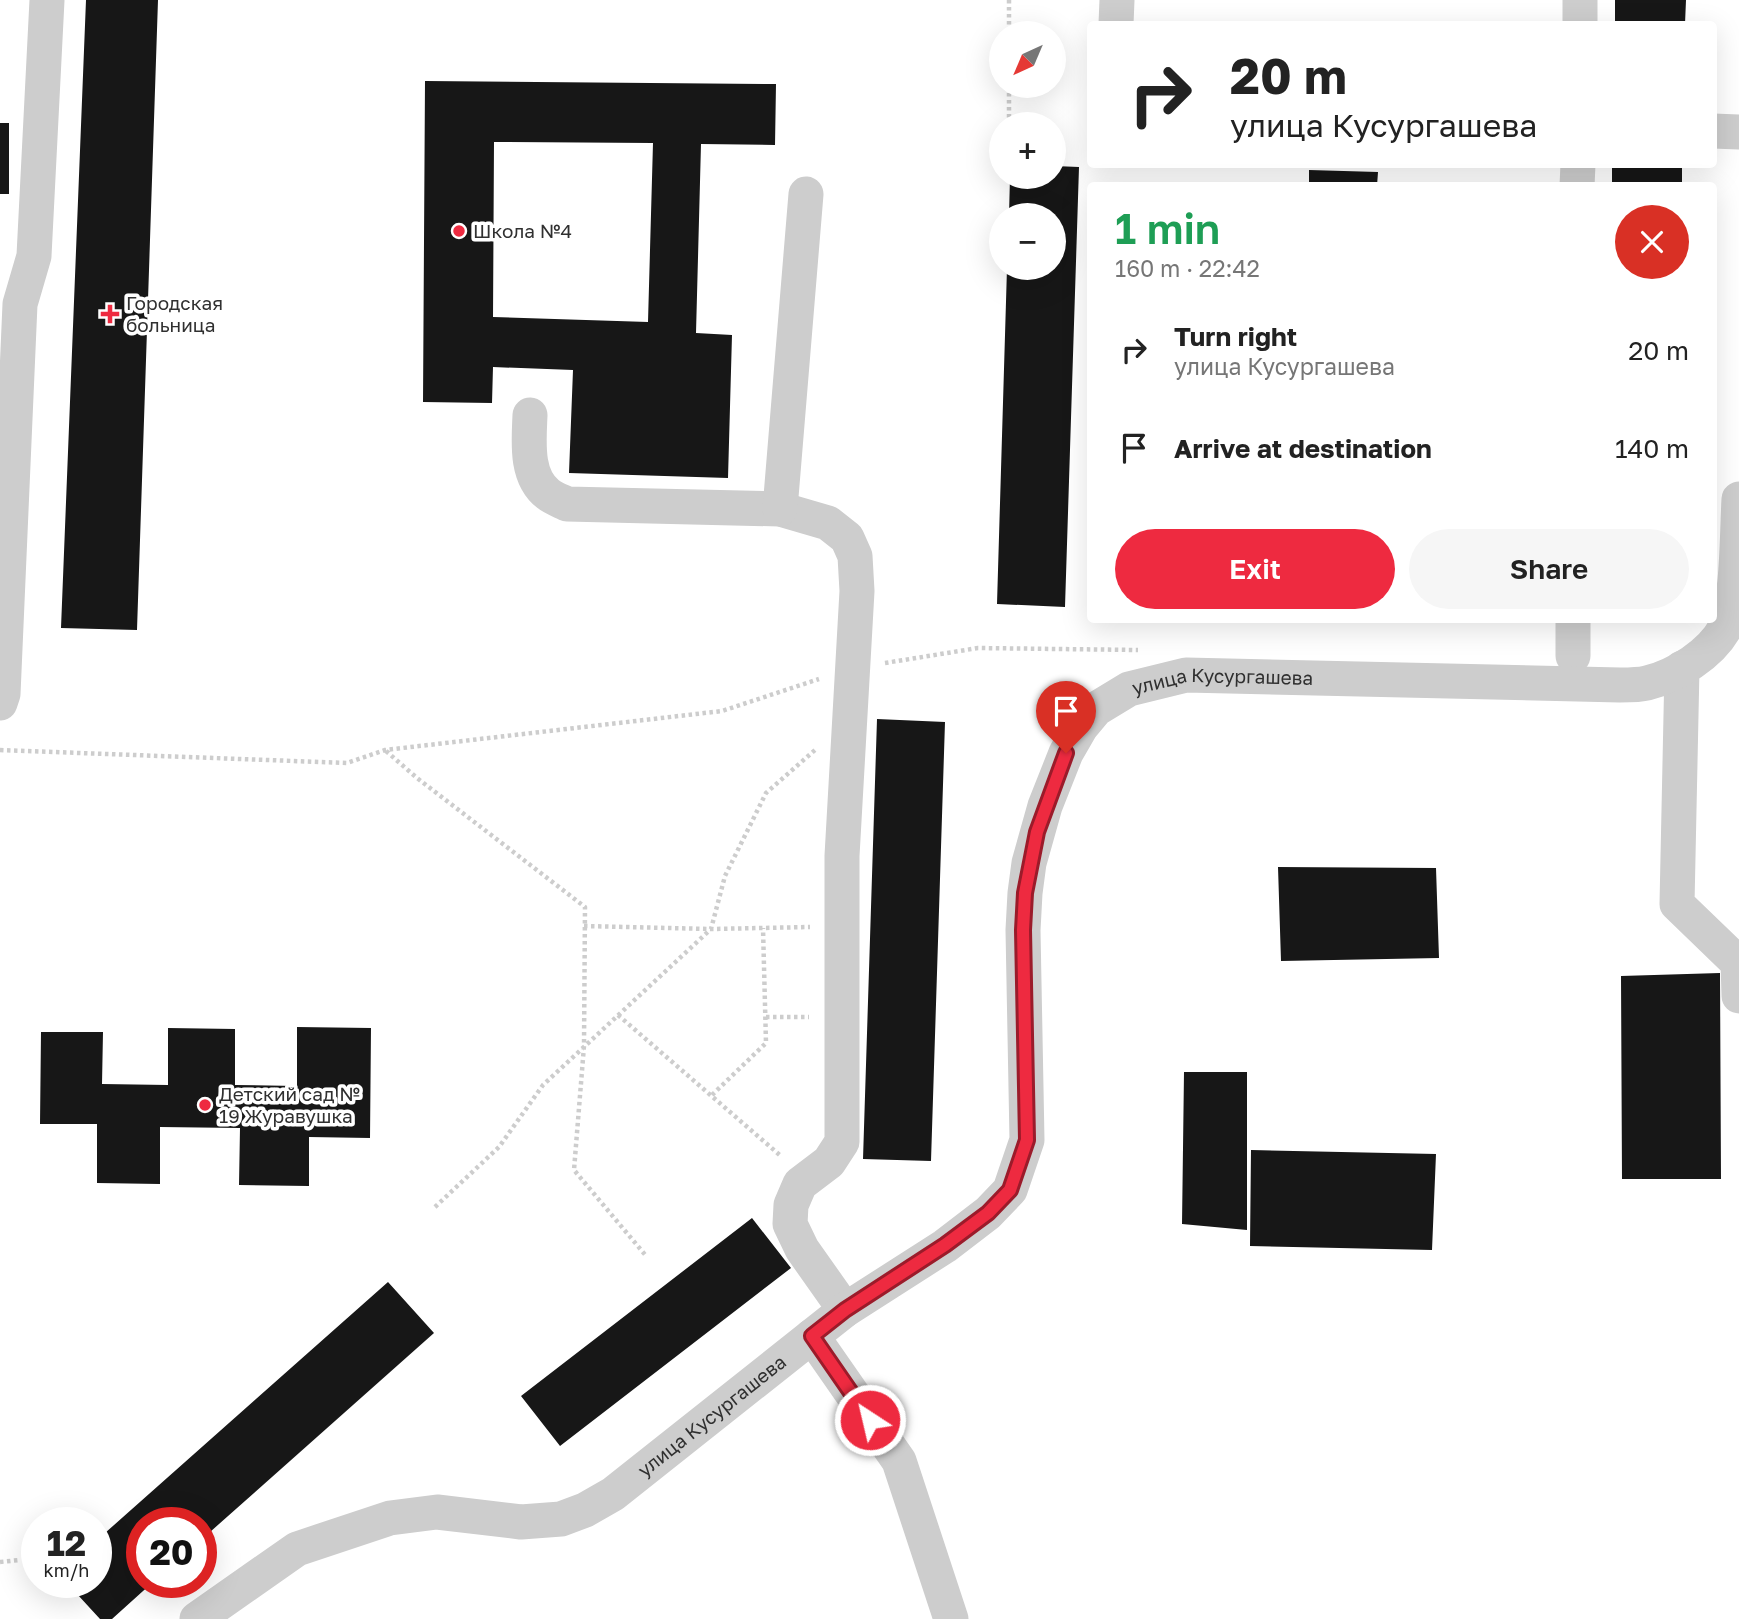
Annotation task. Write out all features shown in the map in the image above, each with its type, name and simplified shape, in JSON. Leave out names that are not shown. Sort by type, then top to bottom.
[{"type":"street","points":[[0,703],[3,694],[20,304],[34,256],[47,0]]},
{"type":"street","points":[[1116,21],[1117,0]]},
{"type":"street","points":[[1580,0],[1580,21]]},
{"type":"street","points":[[1717,131],[1739,132]]},
{"type":"street","points":[[780,509],[806,194]]},
{"type":"street","points":[[530,415],[529,457],[539,485],[548,494],[568,504],[780,509],[828,523],[847,538],[855,556],[857,591],[842,856],[842,1142],[829,1162],[800,1184],[791,1205],[790,1224],[802,1249],[845,1310]]},
{"type":"street","points":[[1739,499],[1733,601],[1725,628],[1693,660],[1677,904],[1738,963],[1739,996]]},
{"type":"street","points":[[1573,623],[1573,656]]},
{"type":"street","name":"улица Кусургашева","points":[[197,1619],[297,1549],[390,1518],[437,1512],[521,1522],[561,1519],[585,1510],[613,1494],[845,1310],[956,1238],[988,1213],[1010,1190],[1027,1140],[1023,930],[1029,863],[1045,806],[1066,753],[1081,727],[1096,709],[1129,689],[1186,675],[1620,685],[1645,684],[1663,678],[1693,660]]},
{"type":"street","points":[[812,1336],[899,1461],[951,1619]]},
{"type":"path","points":[[1009,0],[1009,21]]},
{"type":"path","points":[[0,750],[347,763],[385,750],[722,711],[853,668]]},
{"type":"path","points":[[435,1207],[499,1147],[543,1085],[711,929],[725,876],[766,793],[823,743],[849,737]]},
{"type":"path","points":[[385,750],[584,908],[584,1046],[574,1170],[647,1257]]},
{"type":"path","points":[[584,926],[711,929],[842,926]]},
{"type":"path","points":[[712,1096],[766,1043],[763,928]]},
{"type":"path","points":[[618,1015],[807,1178]]},
{"type":"path","points":[[766,1017],[842,1018]]},
{"type":"path","points":[[0,1562],[19,1560]]},
{"type":"building","name":"Городская больница","points":[[86,0],[158,0],[137,630],[61,628]]},
{"type":"building","points":[[1615,0],[1686,0],[1685,21],[1615,21]]},
{"type":"building","name":"Школа №4","points":[[425,81],[776,84],[775,145],[701,144],[696,333],[732,335],[728,478],[569,473],[573,370],[493,367],[492,403],[423,402]],"holes":[[[494,142],[653,143],[648,322],[493,317]]]},
{"type":"building","points":[[0,123],[9,123],[9,194],[0,194]]},
{"type":"building","points":[[1066,166],[1079,167],[1065,607],[997,604],[1007,280],[1066,280],[1066,203],[1009,203],[1010,189],[1066,189]]},
{"type":"building","points":[[1612,168],[1682,168],[1682,182],[1612,182]]},
{"type":"building","points":[[1309,170],[1378,172],[1377,182],[1309,182]]},
{"type":"building","points":[[877,719],[945,722],[931,1161],[863,1159]]},
{"type":"building","points":[[1278,867],[1436,868],[1439,958],[1281,961]]},
{"type":"building","points":[[1720,973],[1721,1179],[1622,1179],[1621,976]]},
{"type":"building","name":"Детский сад № 19 Журавушка","points":[[297,1027],[371,1028],[370,1138],[309,1137],[309,1186],[239,1185],[240,1128],[160,1127],[160,1184],[97,1183],[97,1124],[40,1124],[41,1032],[103,1032],[102,1084],[168,1085],[168,1028],[235,1029],[235,1085],[297,1086]]},
{"type":"building","points":[[1184,1072],[1247,1072],[1247,1230],[1182,1224]]},
{"type":"building","points":[[1251,1150],[1436,1154],[1432,1250],[1250,1246]]},
{"type":"building","points":[[752,1218],[791,1268],[560,1446],[521,1396]]},
{"type":"building","points":[[388,1282],[434,1333],[217,1526],[217,1507],[134,1507]]},
{"type":"building","points":[[126,1514],[126,1598],[135,1598],[112,1619],[100,1619],[81,1598],[112,1598],[112,1527]]},
{"type":"place","name":"Школа №4","points":[[459,231]]},
{"type":"place","name":"Городская больница","points":[[110,314]]},
{"type":"place","name":"Детский сад № 19 Журавушка","points":[[205,1105]]},
{"type":"route","points":[[870,1420],[812,1336],[845,1310],[945,1245],[988,1213],[1010,1190],[1027,1140],[1026,969],[1023,930],[1025,893],[1037,832],[1066,753]]}]
